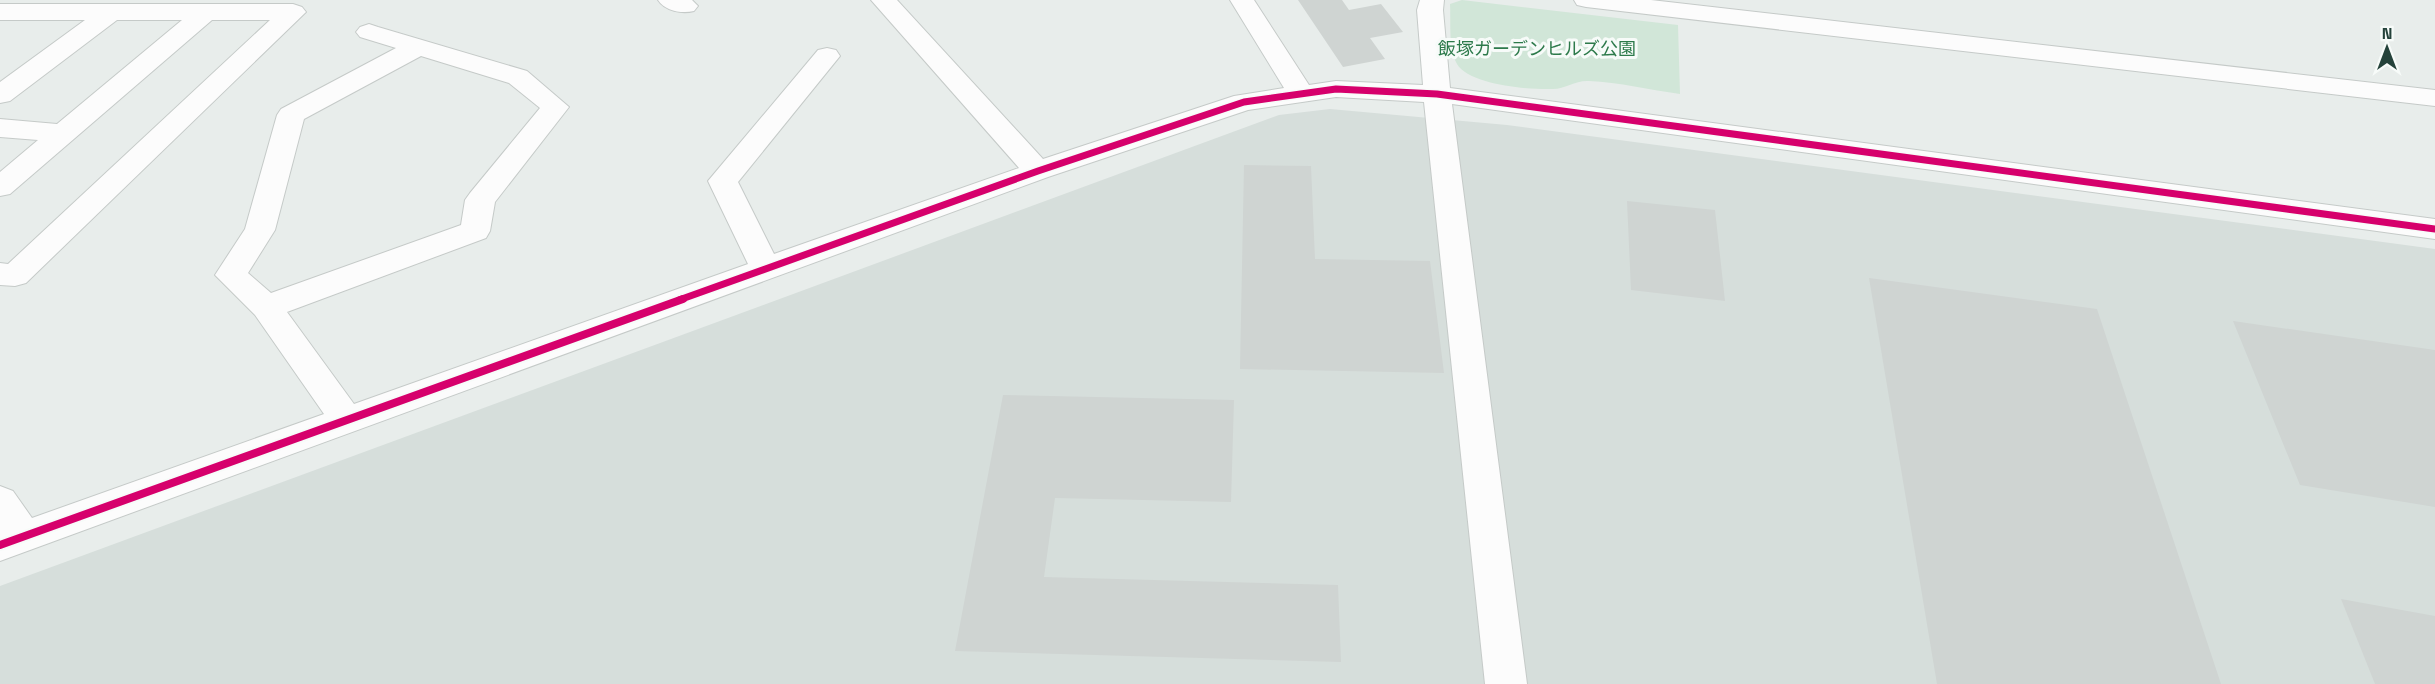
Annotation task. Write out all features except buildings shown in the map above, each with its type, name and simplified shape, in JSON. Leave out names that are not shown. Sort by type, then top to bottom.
[{"type":"street","points":[[0,4],[8,0]]},
{"type":"street","points":[[882,0],[1038,171]]},
{"type":"street","points":[[1242,0],[1301,94]]},
{"type":"street","points":[[1586,0],[1761,10],[2435,98]]},
{"type":"street","points":[[1425,3],[1506,684]]},
{"type":"street","points":[[0,12],[206,12],[298,6]]},
{"type":"street","points":[[0,274],[15,275],[298,6]]},
{"type":"street","points":[[0,95],[111,12]]},
{"type":"street","points":[[0,187],[206,12]]},
{"type":"street","points":[[266,307],[476,231],[480,200],[555,107],[518,77],[369,32]]},
{"type":"street","points":[[347,420],[266,307],[231,275],[260,230],[291,115],[418,47]]},
{"type":"street","points":[[766,269],[723,182],[827,56]]},
{"type":"street","points":[[0,501],[12,540],[1038,171],[1244,102],[1336,89],[1437,94],[2435,230]]},
{"type":"street","points":[[0,128],[62,133]]},
{"type":"shaded area","points":[[1330,109],[1507,125],[2435,249],[2435,684],[0,684],[0,586],[1279,115]]},
{"type":"green space","name":"飯塚ガーデンヒルズ公園","points":[[1462,0],[1678,25],[1680,94],[1623,84],[1589,81],[1557,89],[1530,88],[1501,85],[1474,77],[1457,64],[1452,51],[1450,4]]},
{"type":"cycle path","points":[[0,545],[1038,171],[1244,102],[1336,89],[1437,94],[2435,229]]}]
